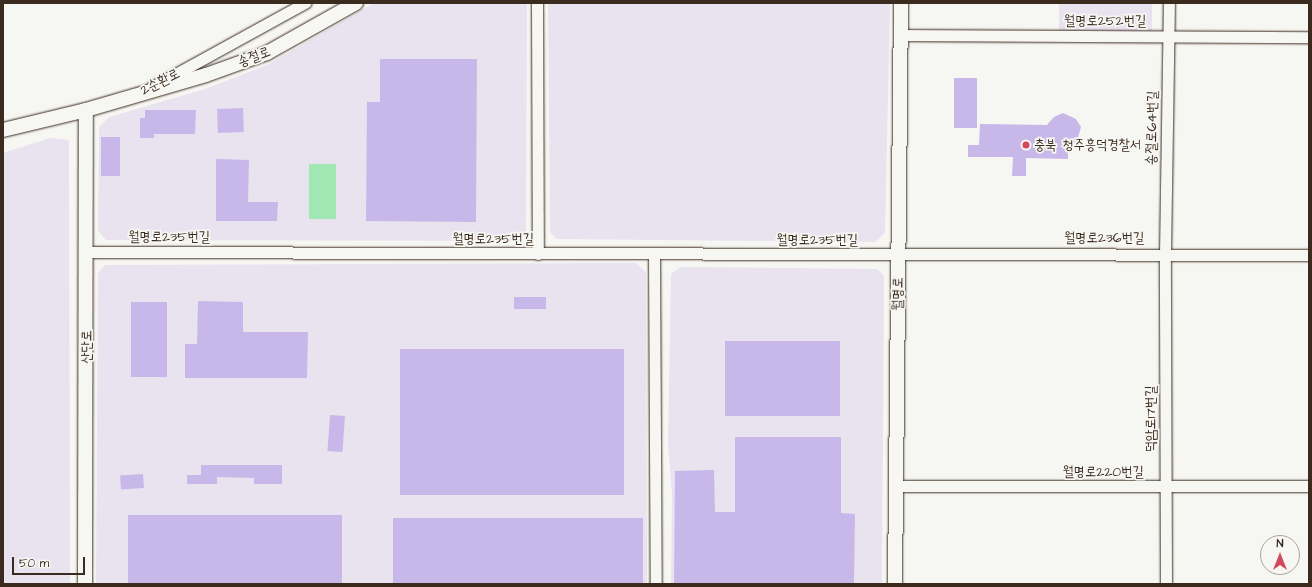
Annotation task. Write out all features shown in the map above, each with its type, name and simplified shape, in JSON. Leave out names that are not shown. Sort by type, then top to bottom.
[{"type":"street","name":"2순환로","points":[[3,130],[86,110],[143,92],[305,3]]},
{"type":"street","name":"송절로","points":[[143,92],[206,75],[267,53],[356,3]]},
{"type":"street","points":[[537,3],[538,254]]},
{"type":"street","name":"월명로","points":[[895,584],[901,3]]},
{"type":"street","name":"송절로64번길","points":[[1166,254],[1169,3]]},
{"type":"street","name":"월명로252번길","points":[[901,35],[1309,37]]},
{"type":"street","name":"산단로","points":[[86,110],[86,584]]},
{"type":"street","name":"월명로235번길","points":[[87,252],[883,255],[899,252]]},
{"type":"street","name":"월명로236번길","points":[[899,252],[1309,255]]},
{"type":"street","points":[[654,254],[656,584]]},
{"type":"street","name":"덕암로17번길","points":[[1166,254],[1166,584]]},
{"type":"street","name":"월명로220번길","points":[[896,486],[1309,486]]},
{"type":"shaded area","points":[[374,3],[527,3],[526,232],[518,241],[106,240],[98,230],[99,127],[109,117],[205,89],[267,65]]},
{"type":"shaded area","points":[[548,3],[890,3],[885,233],[875,242],[557,239],[550,232]]},
{"type":"shaded area","points":[[1059,3],[1152,3],[1152,32],[1059,32]]},
{"type":"shaded area","points":[[50,138],[69,140],[70,584],[3,584],[3,153]]},
{"type":"shaded area","points":[[636,263],[646,272],[647,584],[96,584],[98,273],[105,265]]},
{"type":"shaded area","points":[[681,267],[877,269],[884,276],[882,584],[671,584],[672,494],[668,443],[671,274]]},
{"type":"green space","points":[[309,164],[336,164],[336,219],[309,219]]},
{"type":"building","points":[[380,59],[477,59],[476,222],[366,221],[367,102],[380,102]]},
{"type":"building","points":[[954,78],[977,78],[977,128],[954,128]]},
{"type":"building","points":[[243,108],[244,132],[218,133],[217,109]]},
{"type":"building","points":[[145,110],[196,110],[195,134],[154,134],[154,138],[140,138],[140,118],[145,118]]},
{"type":"building","name":"충북 청주흥덕경찰서","points":[[1063,113],[1076,119],[1081,127],[1077,141],[1068,147],[1068,159],[1026,158],[1026,176],[1012,176],[1013,157],[968,157],[968,145],[979,145],[980,124],[1047,125],[1054,117]]},
{"type":"building","points":[[101,137],[120,137],[120,176],[101,176]]},
{"type":"building","points":[[216,159],[249,160],[248,202],[278,202],[277,221],[216,221]]},
{"type":"building","points":[[514,297],[546,297],[546,309],[514,309]]},
{"type":"building","points":[[198,301],[243,302],[243,332],[308,332],[307,378],[185,378],[185,344],[197,344]]},
{"type":"building","points":[[131,302],[167,302],[167,377],[131,377]]},
{"type":"building","points":[[725,341],[840,341],[840,416],[725,416]]},
{"type":"building","points":[[400,349],[624,349],[624,495],[400,495]]},
{"type":"building","points":[[330,415],[345,416],[342,452],[327,451]]},
{"type":"building","points":[[735,437],[841,437],[841,513],[855,514],[854,584],[674,584],[675,471],[714,470],[715,512],[735,512]]},
{"type":"building","points":[[201,465],[282,465],[282,484],[254,484],[254,478],[217,477],[217,484],[187,484],[187,475],[201,475]]},
{"type":"building","points":[[143,474],[144,488],[121,490],[120,476]]},
{"type":"building","points":[[128,515],[342,515],[342,584],[128,584]]},
{"type":"building","points":[[393,518],[643,518],[643,584],[393,584]]},
{"type":"place","name":"충북 청주흥덕경찰서","points":[[1026,145]]}]
